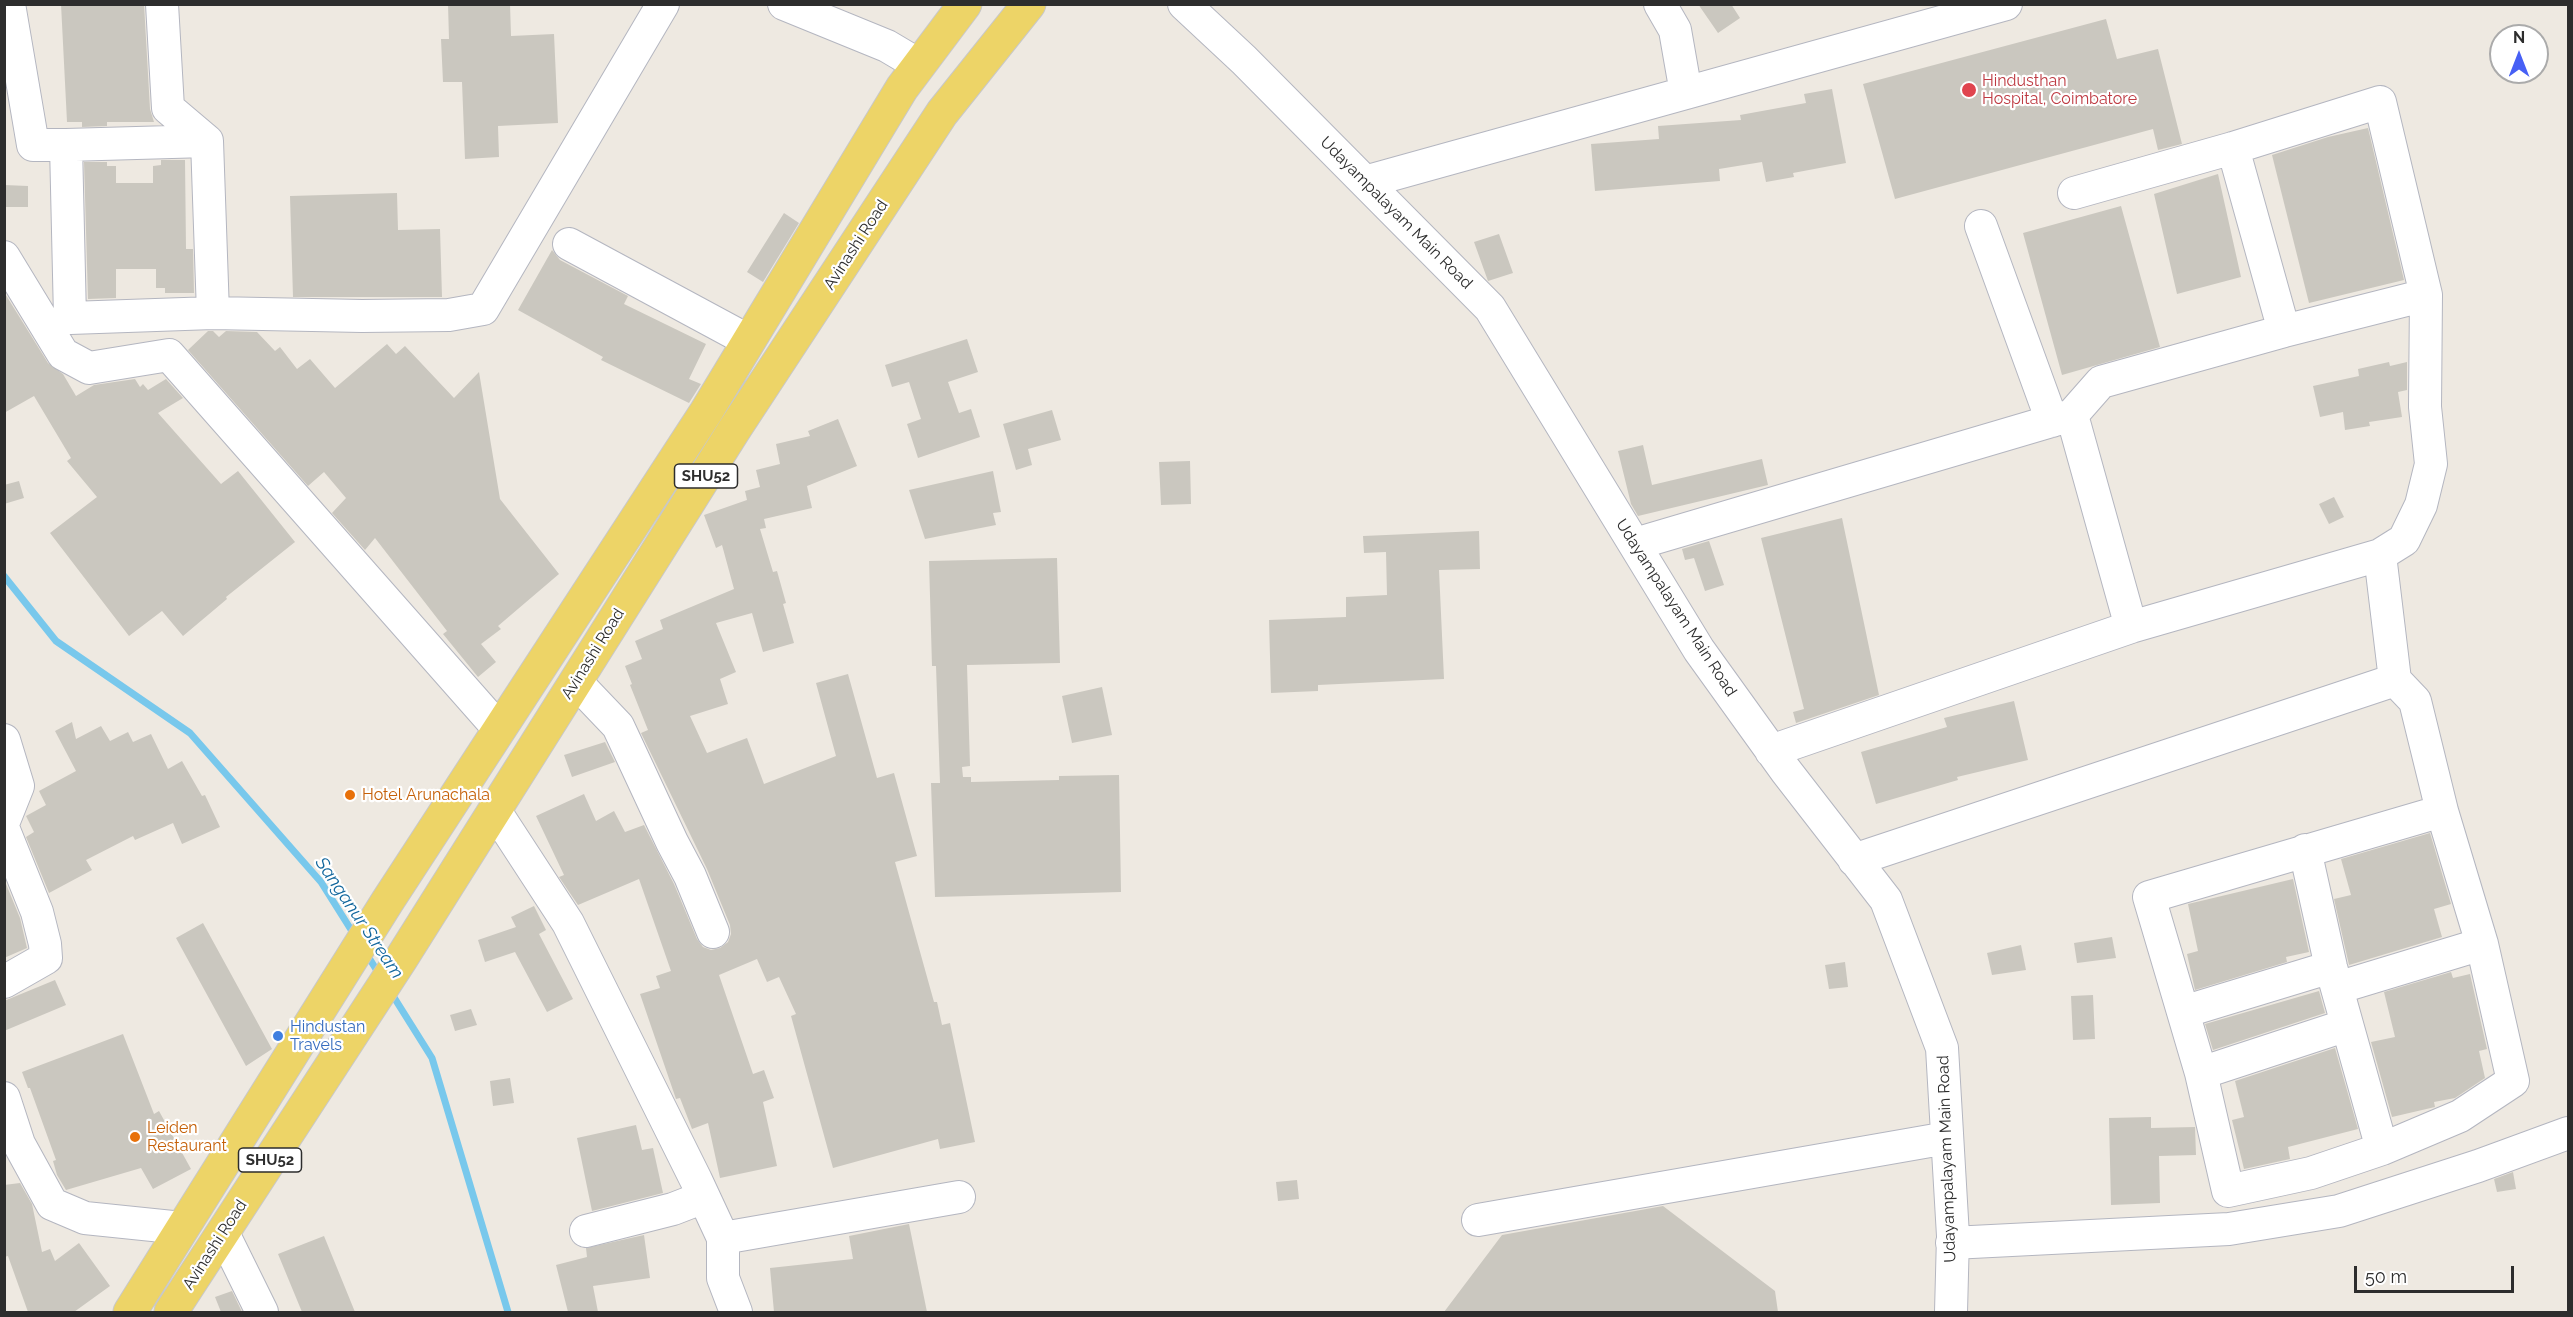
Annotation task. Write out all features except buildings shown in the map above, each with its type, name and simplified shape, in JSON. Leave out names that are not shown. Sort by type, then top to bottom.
[{"type":"main road","name":"SHU52","points":[[140,1308],[183,1228],[344,969],[706,412],[902,88],[965,4]]},
{"type":"main road","name":"Avinashi Road","points":[[171,1312],[370,1008],[741,420],[942,113],[1029,4]]},
{"type":"street","points":[[9,4],[33,146],[207,141]]},
{"type":"street","points":[[162,4],[168,108],[207,141],[213,313]]},
{"type":"street","points":[[66,146],[70,318],[213,313],[449,315],[483,309],[663,4]]},
{"type":"street","points":[[784,4],[886,46],[919,65]]},
{"type":"street","name":"Udayampalayam Main Road","points":[[1185,4],[1244,60],[1490,308],[1699,650],[1771,751],[1886,900],[1942,1048],[1952,1243],[1951,1312]]},
{"type":"street","points":[[1660,4],[1675,30],[1686,93]]},
{"type":"street","points":[[1365,182],[2006,4]]},
{"type":"street","points":[[1771,751],[2131,627],[2380,555],[2404,540],[2421,505],[2431,464],[2425,407],[2426,295],[2380,102],[2233,148],[2074,193]]},
{"type":"street","points":[[2233,148],[2284,330]]},
{"type":"street","points":[[1981,226],[2062,418],[2131,627]]},
{"type":"street","points":[[569,244],[749,341]]},
{"type":"street","points":[[4,257],[63,354],[89,368],[169,356],[500,729]]},
{"type":"street","points":[[1635,544],[2062,418],[2101,382],[2284,330],[2426,295]]},
{"type":"street","points":[[2380,555],[2395,680],[2415,700],[2442,811],[2482,944],[2513,1081],[2460,1116],[2382,1149],[2311,1173],[2228,1191],[2201,1073],[2150,897],[2442,811]]},
{"type":"street","points":[[1854,860],[2395,680]]},
{"type":"street","points":[[576,682],[618,726],[690,876],[713,932]]},
{"type":"street","points":[[4,740],[18,786],[4,821]]},
{"type":"street","points":[[495,811],[568,923],[704,1197],[723,1239],[723,1278],[736,1312]]},
{"type":"street","points":[[4,830],[37,912],[46,958],[4,982]]},
{"type":"street","points":[[2306,850],[2334,977],[2382,1149]]},
{"type":"street","points":[[2182,1012],[2482,944]]},
{"type":"street","points":[[2201,1073],[2347,1025]]},
{"type":"street","points":[[4,1098],[19,1144],[52,1204],[85,1218],[183,1228]]},
{"type":"street","points":[[1952,1243],[2229,1229],[2339,1211],[2478,1167],[2568,1133]]},
{"type":"street","points":[[1478,1220],[1947,1138]]},
{"type":"street","points":[[586,1231],[673,1209],[704,1197]]},
{"type":"street","points":[[723,1239],[959,1197]]},
{"type":"street","points":[[223,1233],[262,1312]]},
{"type":"waterway","name":"Sanganur Stream","points":[[4,576],[56,641],[190,733],[321,882],[355,936]]},
{"type":"waterway","name":"Sanganur Stream","points":[[366,953],[379,974]]},
{"type":"waterway","name":"Sanganur Stream","points":[[390,991],[432,1058],[508,1312]]},
{"type":"place","name":"Hindusthan Hospital, Coimbatore","points":[[1969,90]]},
{"type":"place","name":"Hotel Arunachala","points":[[350,795]]},
{"type":"place","name":"Hindustan Travels","points":[[278,1036]]},
{"type":"place","name":"Leiden Restaurant","points":[[135,1137]]}]
